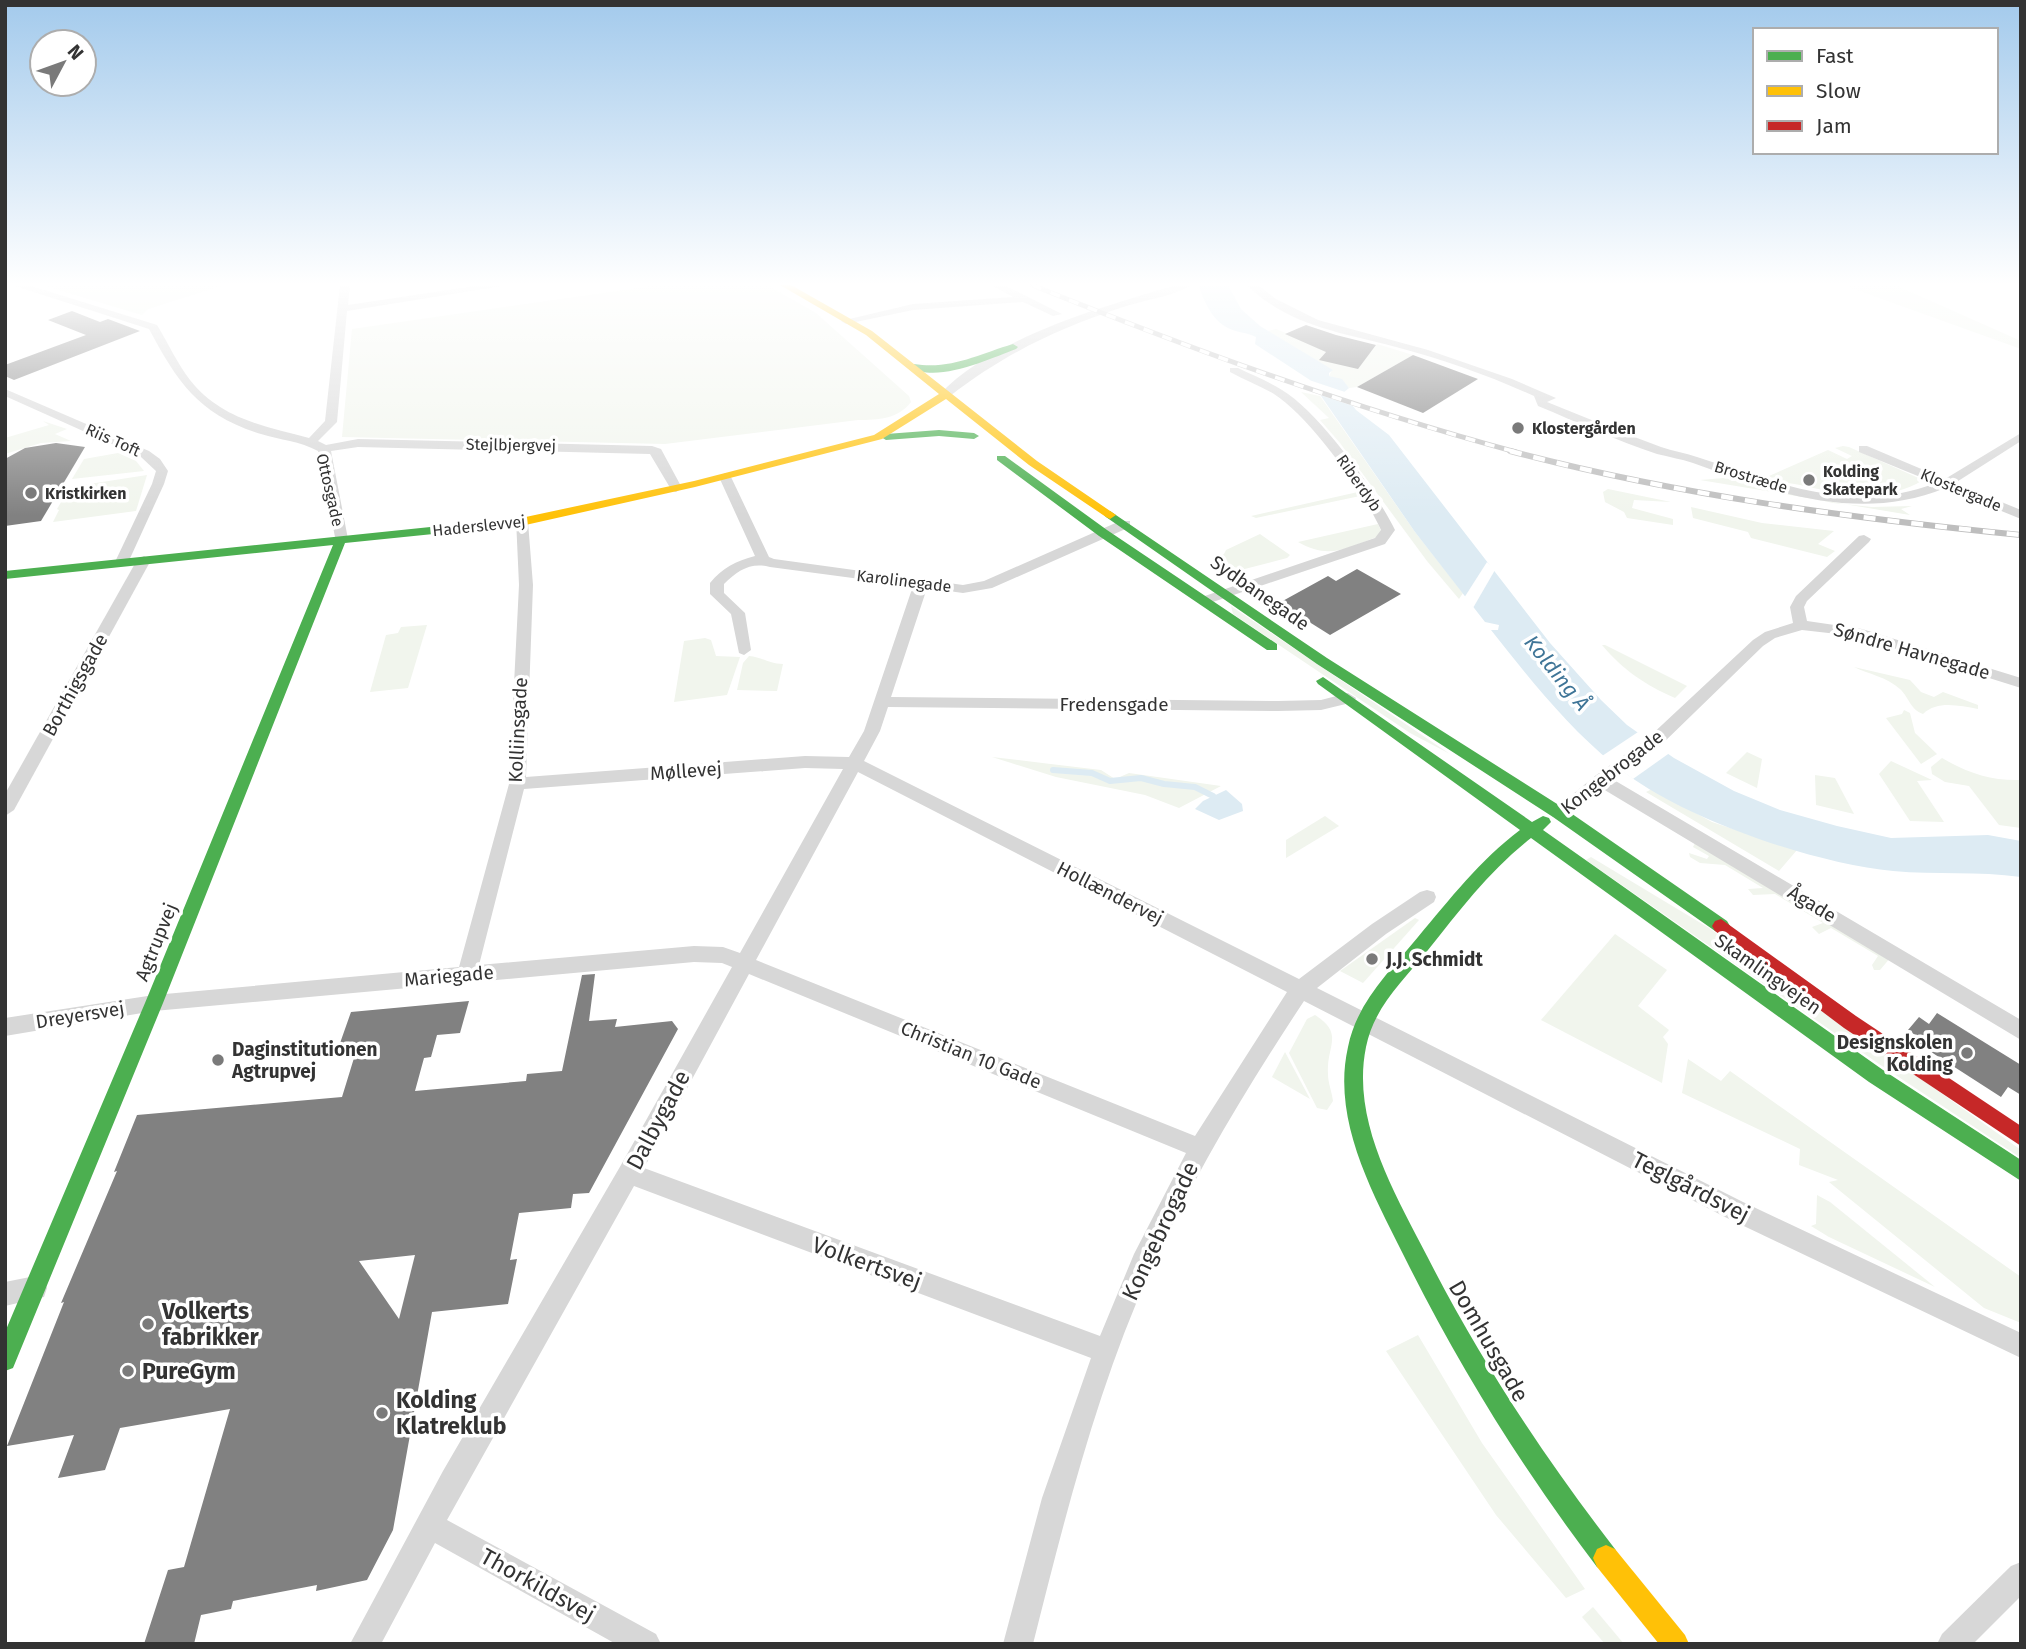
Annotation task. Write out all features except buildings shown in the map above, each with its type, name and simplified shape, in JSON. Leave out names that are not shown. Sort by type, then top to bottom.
[{"type":"main road","points":[[889,362],[940,397]]},
{"type":"main road","points":[[907,362],[940,397]]},
{"type":"main road","points":[[914,367],[934,372],[950,370],[972,362]]},
{"type":"main road","name":"Sydbanegade","points":[[940,397],[974,436],[1023,477],[1348,698],[1529,829]]},
{"type":"main road","name":"Sydbanegade","points":[[940,397],[1322,662],[1559,813]]},
{"type":"main road","name":"Haderslevvej","points":[[5,575],[521,522],[725,477],[878,437],[940,397]]},
{"type":"main road","points":[[878,437],[939,433],[974,436]]},
{"type":"main road","name":"Agtrupvej","points":[[5,1360],[154,1003],[341,539]]},
{"type":"main road","name":"Kongebrogade","points":[[1364,1023],[1373,1001],[1497,855],[1529,829],[1559,813]]},
{"type":"main road","name":"Skamlingvejen","points":[[1559,813],[1711,919],[1850,1022],[2021,1137]]},
{"type":"main road","name":"Skamlingvejen","points":[[1529,829],[1876,1076],[2021,1172]]},
{"type":"main road","name":"Domhusgade","points":[[1364,1023],[1357,1046],[1353,1078],[1357,1115],[1383,1189],[1436,1298],[1536,1464],[1618,1573],[1676,1644]]},
{"type":"street","name":"Stejlbjergvej","points":[[172,362],[182,381],[211,408],[256,429],[318,445],[358,443],[652,450],[657,452],[676,488]]},
{"type":"street","name":"Ottosgade","points":[[336,362],[331,422],[318,445],[341,539]]},
{"type":"street","points":[[940,397],[991,362]]},
{"type":"street","name":"Brostræde","points":[[1452,362],[1523,387],[1539,396],[1542,404],[1661,451],[1768,484],[1848,500],[1904,498],[1945,484],[2021,436]]},
{"type":"street","name":"Riberdyb","points":[[1205,601],[1380,541],[1388,530],[1377,507],[1325,437],[1280,393],[1234,370]]},
{"type":"street","name":"Riis Toft","points":[[8,397],[145,454],[156,462],[162,471],[158,484],[122,562]]},
{"type":"street","name":"Klostergade","points":[[1863,449],[2021,515]]},
{"type":"street","points":[[725,477],[763,559],[743,561],[728,570],[717,583],[717,594],[738,613],[744,650]]},
{"type":"street","name":"Kolliinsgade","points":[[467,974],[517,784],[526,585],[521,522]]},
{"type":"street","name":"Karolinegade","points":[[763,559],[778,565],[975,589],[1125,524]]},
{"type":"street","points":[[1801,625],[1797,607],[1801,599],[1864,539]]},
{"type":"street","name":"Borthigsgade","points":[[5,810],[144,560]]},
{"type":"street","name":"Dalbygade","points":[[365,1644],[429,1525],[629,1173],[872,731],[921,584]]},
{"type":"street","name":"Søndre Havnegade","points":[[1801,625],[1840,628],[1868,635],[2021,683]]},
{"type":"street","name":"Kongebrogade","points":[[1559,813],[1654,742],[1758,643],[1770,635],[1801,625]]},
{"type":"street","name":"Fredensgade","points":[[880,702],[1278,706],[1321,705],[1348,698]]},
{"type":"street","name":"Møllevej","points":[[517,784],[805,762],[855,762]]},
{"type":"street","name":"Hollændervej","points":[[855,762],[1364,1023]]},
{"type":"street","name":"Ågade","points":[[1609,774],[2021,1031]]},
{"type":"street","name":"Kongebrogade","points":[[1018,1644],[1056,1498],[1106,1352],[1142,1262],[1200,1149],[1253,1060],[1300,990],[1378,929],[1427,897]]},
{"type":"street","name":"Mariegade","points":[[154,1003],[694,954],[723,955],[743,962]]},
{"type":"street","name":"Christian 10 Gade","points":[[743,962],[1200,1149]]},
{"type":"street","name":"Dreyersvej","points":[[5,1027],[154,1003]]},
{"type":"street","name":"Teglgårdsvej","points":[[1364,1023],[1722,1203],[2021,1346]]},
{"type":"street","name":"Volkertsvej","points":[[629,1173],[1106,1352]]},
{"type":"street","points":[[5,1294],[35,1288]]},
{"type":"street","name":"Thorkildsvej","points":[[429,1525],[646,1644]]},
{"type":"street","points":[[1952,1644],[2021,1576]]},
{"type":"shaded area","points":[[349,362],[871,362],[909,396],[911,402],[900,412],[880,419],[665,444],[342,437]]},
{"type":"shaded area","points":[[1319,362],[1401,362],[1357,387],[1349,388],[1342,380],[1329,376],[1332,370]]},
{"type":"shaded area","points":[[1301,392],[1320,396],[1415,532],[1463,593],[1459,599],[1320,420],[1329,418]]},
{"type":"shaded area","points":[[43,421],[67,429],[55,434],[71,441],[41,443],[5,454],[5,438],[49,425]]},
{"type":"shaded area","points":[[1843,446],[1923,480],[1894,492],[1863,495],[1780,481],[1769,476],[1828,450],[1847,459],[1852,456],[1835,448]]},
{"type":"shaded area","points":[[118,453],[136,461],[144,471],[72,479],[84,459]]},
{"type":"shaded area","points":[[147,475],[136,511],[53,522],[70,487]]},
{"type":"shaded area","points":[[1724,478],[1820,500],[1700,480]]},
{"type":"shaded area","points":[[1608,489],[1671,502],[1634,500],[1632,508],[1673,519],[1673,525],[1627,518],[1624,512],[1605,502],[1603,492]]},
{"type":"shaded area","points":[[1358,492],[1360,496],[1256,518],[1251,516]]},
{"type":"shaded area","points":[[1846,504],[1872,507],[1912,506],[1901,509],[1910,515]]},
{"type":"shaded area","points":[[1691,507],[1762,523],[1834,531],[1818,544],[1835,551],[1827,557],[1751,538],[1748,532],[1693,518]]},
{"type":"shaded area","points":[[1378,524],[1381,531],[1377,537],[1347,548],[1319,550],[1298,542]]},
{"type":"shaded area","points":[[1260,534],[1290,555],[1225,573],[1211,562],[1226,550]]},
{"type":"shaded area","points":[[1231,606],[1450,754],[1410,733],[1233,614]]},
{"type":"shaded area","points":[[427,625],[408,688],[370,692],[386,635],[398,633],[401,627]]},
{"type":"shaded area","points":[[705,638],[711,640],[716,656],[740,657],[727,695],[674,702],[684,641]]},
{"type":"shaded area","points":[[1602,645],[1687,686],[1675,698],[1664,693],[1626,669]]},
{"type":"shaded area","points":[[749,656],[783,664],[777,691],[737,690],[743,663]]},
{"type":"shaded area","points":[[1854,667],[1910,680],[1921,692],[1934,697],[1943,692],[1978,705],[1978,709],[1942,705],[1923,714],[1915,709],[1895,685]]},
{"type":"shaded area","points":[[1904,710],[1910,713],[1915,733],[1937,754],[1921,764],[1886,718],[1902,714]]},
{"type":"shaded area","points":[[1747,752],[1762,759],[1757,788],[1726,773]]},
{"type":"shaded area","points":[[992,757],[1101,770],[1115,779],[1129,773],[1221,786],[1179,808],[1145,795],[1056,777]]},
{"type":"shaded area","points":[[1942,758],[1980,775],[2021,780],[2021,828],[1999,825],[1969,786],[1945,782],[1932,774],[1931,767]]},
{"type":"shaded area","points":[[1891,761],[1932,780],[1917,781],[1944,822],[1910,821],[1879,774]]},
{"type":"shaded area","points":[[1815,775],[1835,778],[1854,814],[1816,805]]},
{"type":"shaded area","points":[[1652,789],[1712,822],[1797,850],[1779,871],[1646,792]]},
{"type":"shaded area","points":[[1325,816],[1339,826],[1286,858],[1286,840]]},
{"type":"shaded area","points":[[1696,841],[1891,957],[1880,970],[1874,970],[1872,965],[1878,956],[1831,928],[1819,934],[1812,927],[1823,923],[1775,894],[1753,895],[1748,889],[1763,888],[1725,865],[1700,863],[1690,857],[1689,853],[1707,859],[1709,856],[1693,847]]},
{"type":"shaded area","points":[[1591,857],[1709,928],[2021,1150],[2021,1158],[1879,1064],[1586,860]]},
{"type":"shaded area","points":[[1415,918],[1419,920],[1363,983],[1340,971]]},
{"type":"shaded area","points":[[1615,934],[1667,970],[1638,1006],[1669,1030],[1663,1037],[1668,1044],[1662,1083],[1541,1020]]},
{"type":"shaded area","points":[[1315,1015],[1324,1022],[1332,1035],[1328,1074],[1333,1101],[1327,1110],[1317,1108],[1289,1053],[1307,1019]]},
{"type":"shaded area","points":[[1285,1052],[1310,1099],[1272,1077]]},
{"type":"shaded area","points":[[1688,1059],[1721,1081],[1730,1071],[2021,1277],[2021,1323],[1984,1308],[1829,1182],[1838,1180],[1799,1165],[1800,1149],[1682,1093]]},
{"type":"shaded area","points":[[1817,1195],[1830,1202],[1935,1287],[1811,1226],[1816,1224]]},
{"type":"shaded area","points":[[1418,1335],[1482,1443],[1585,1589],[1566,1598],[1496,1515],[1386,1351]]},
{"type":"shaded area","points":[[1593,1607],[1624,1644],[1605,1644],[1582,1617]]},
{"type":"water","name":"Kolding Å","points":[[1282,362],[1320,362],[1333,370],[1329,376],[1342,379],[1349,388],[1343,393],[1356,410],[1389,435],[1550,643],[1627,725],[1674,758],[1734,791],[1780,810],[1837,826],[1891,838],[1988,835],[2021,841],[2021,877],[1893,871],[1829,860],[1724,826],[1661,796],[1635,780],[1594,748],[1523,670],[1491,630],[1498,630],[1499,625],[1485,622],[1415,532],[1310,380]]},
{"type":"water","points":[[1226,790],[1242,804],[1243,811],[1219,820],[1195,809],[1203,801]]},
{"type":"pier","points":[[1304,380],[1348,393],[1359,408],[1314,393]]},
{"type":"pier","points":[[1487,562],[1495,570],[1473,608],[1464,598]]},
{"type":"pier","points":[[1638,732],[1671,752],[1633,779],[1602,756]]},
{"type":"waterway","points":[[1053,770],[1092,773],[1110,781],[1141,778],[1164,784],[1195,787],[1213,796]]},
{"type":"railway","points":[[1233,362],[1332,397],[1516,452]]},
{"type":"railway","points":[[1510,451],[1636,480],[1764,503],[2021,535]]},
{"type":"traffic: fast","points":[[914,367],[952,368],[973,362]]},
{"type":"traffic: fast","points":[[886,437],[939,433],[974,436]]},
{"type":"traffic: fast","points":[[1001,458],[1103,533],[1272,647]]},
{"type":"traffic: fast","points":[[1110,515],[1322,661],[1559,813],[1721,926]]},
{"type":"traffic: fast","points":[[5,575],[498,524]]},
{"type":"traffic: fast","points":[[5,1360],[154,1003],[341,539]]},
{"type":"traffic: fast","points":[[1323,681],[1876,1076],[2021,1172]]},
{"type":"traffic: fast","points":[[1543,822],[1507,848],[1477,878],[1380,995],[1358,1040],[1354,1091],[1362,1135],[1378,1178],[1428,1281],[1498,1404],[1577,1521],[1606,1558]]},
{"type":"traffic: slow","points":[[906,362],[1033,463],[1110,515]]},
{"type":"traffic: slow","points":[[498,524],[521,522],[695,484],[878,437],[946,394]]},
{"type":"traffic: slow","points":[[1606,1558],[1676,1644]]},
{"type":"traffic: jam","points":[[1721,926],[1850,1022],[2021,1137]]},
{"type":"place","name":"Klostergården","points":[[1518,428]]},
{"type":"place","name":"Kolding Skatepark","points":[[1809,480]]},
{"type":"place","name":"Kristkirken","points":[[31,493]]},
{"type":"place","name":"J.J. Schmidt","points":[[1372,959]]},
{"type":"place","name":"Designskolen Kolding","points":[[1967,1053]]},
{"type":"place","name":"Daginstitutionen Agtrupvej","points":[[218,1060]]},
{"type":"place","name":"Volkerts fabrikker","points":[[148,1324]]},
{"type":"place","name":"PureGym","points":[[128,1371]]},
{"type":"place","name":"Kolding Klatreklub","points":[[382,1413]]}]
